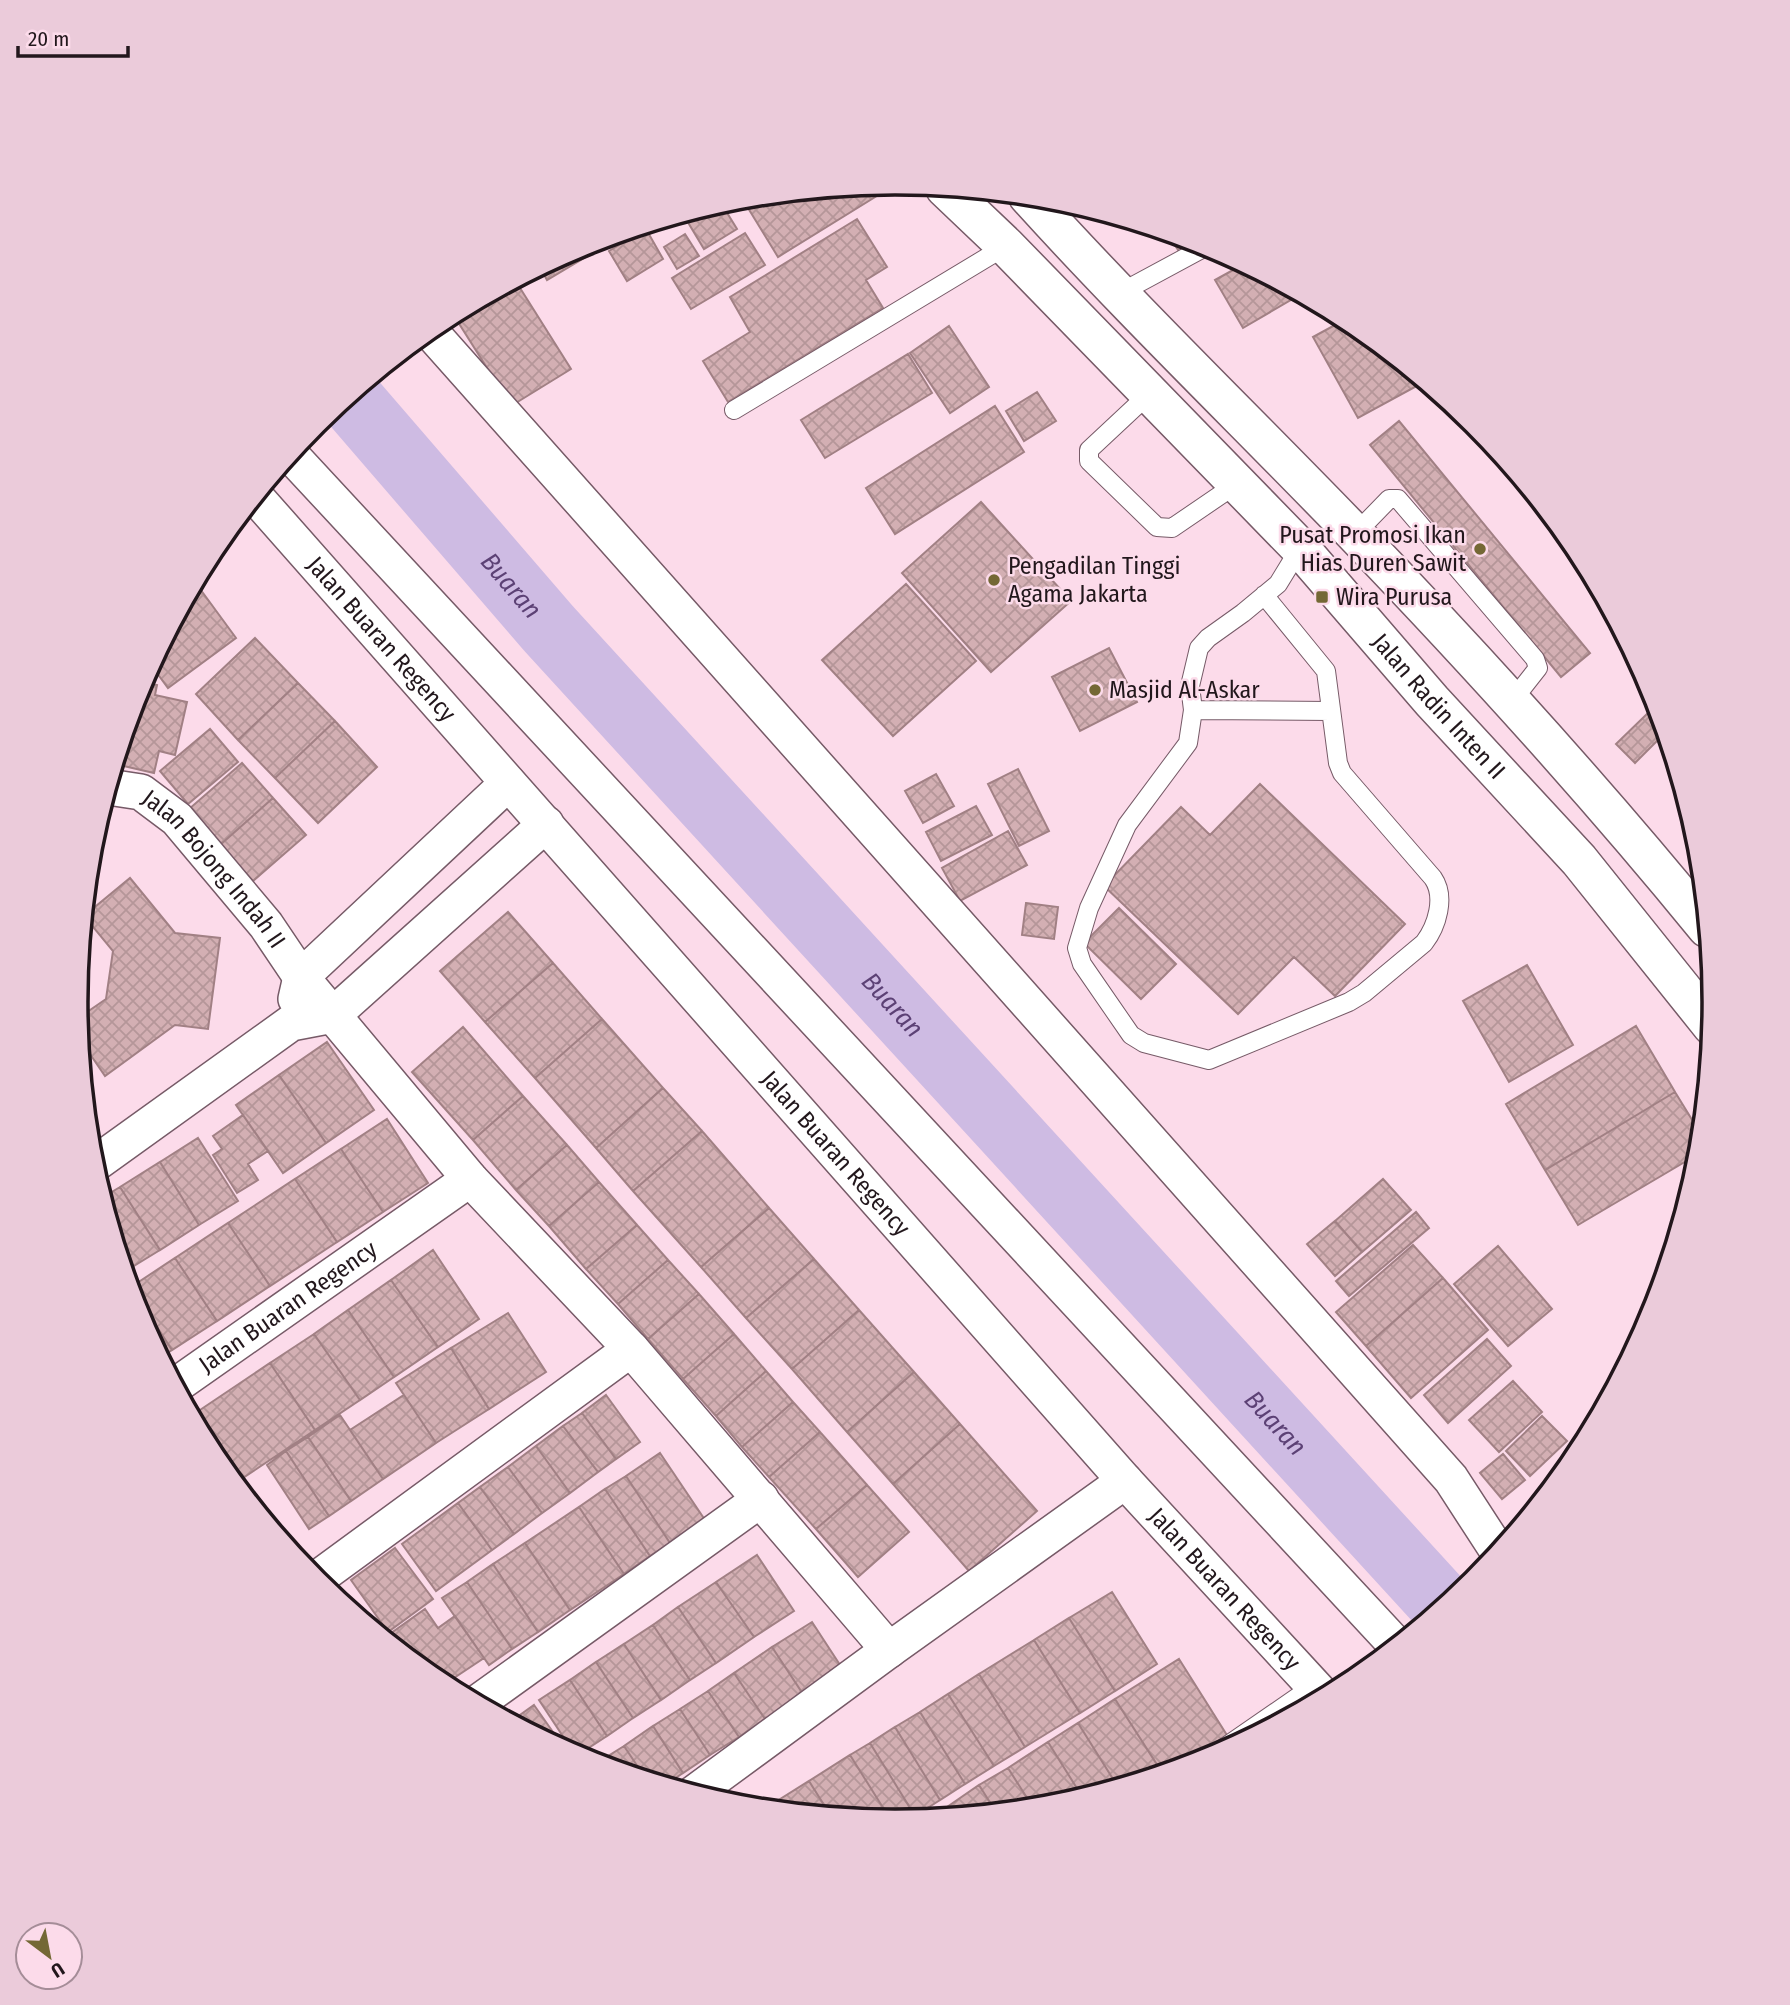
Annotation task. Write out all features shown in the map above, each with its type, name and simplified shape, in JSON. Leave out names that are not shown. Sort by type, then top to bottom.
[{"type":"main road","name":"Jalan Radin Inten II","points":[[955,198],[1006,246],[1300,548],[1432,701],[1579,860],[1702,1013]]},
{"type":"main road","points":[[1053,211],[1119,293],[1355,534],[1512,701],[1698,917]]},
{"type":"street","points":[[436,338],[1451,1479],[1493,1544]]},
{"type":"street","points":[[297,461],[1391,1640]]},
{"type":"street","name":"Jalan Buaran Regency","points":[[261,503],[1125,1481],[1319,1690]]},
{"type":"street","points":[[291,1023],[301,977],[508,783]]},
{"type":"street","name":"Jalan Bojong Indah II","points":[[117,788],[141,792],[177,819],[266,925],[301,977]]},
{"type":"street","points":[[103,1158],[291,1023],[333,1015],[546,824]]},
{"type":"street","points":[[301,977],[470,1179],[631,1349],[889,1650]]},
{"type":"street","name":"Jalan Buaran Regency","points":[[182,1381],[470,1179]]},
{"type":"street","points":[[324,1573],[631,1349]]},
{"type":"street","points":[[704,1786],[1125,1481]]},
{"type":"street","points":[[484,1697],[761,1499]]},
{"type":"lane","points":[[734,410],[1006,246]]},
{"type":"lane","points":[[1119,293],[1195,253]]},
{"type":"lane","points":[[1150,393],[1088,450],[1089,461],[1157,527],[1172,528],[1238,482]]},
{"type":"lane","points":[[1355,534],[1389,499],[1398,499],[1535,659],[1538,668],[1512,701]]},
{"type":"lane","points":[[1264,595],[1326,671],[1342,773],[1438,886],[1440,893],[1435,925],[1424,943],[1364,993],[1349,1002],[1209,1060],[1144,1043],[1131,1035],[1082,964],[1077,948],[1088,908],[1127,825],[1188,743],[1193,710],[1190,687],[1199,649],[1208,638],[1278,584],[1300,548]]},
{"type":"lane","points":[[1193,710],[1331,711]]},
{"type":"building","points":[[877,196],[778,257],[749,209],[790,202]]},
{"type":"building","points":[[727,213],[737,229],[704,249],[688,223]]},
{"type":"building","points":[[857,219],[887,267],[866,280],[883,308],[728,402],[703,361],[750,332],[730,297]]},
{"type":"building","points":[[745,233],[765,265],[691,309],[672,278]]},
{"type":"building","points":[[649,234],[663,259],[627,281],[609,251],[624,242]]},
{"type":"building","points":[[685,234],[699,256],[677,269],[664,247]]},
{"type":"building","points":[[1175,245],[1186,249],[1180,253]]},
{"type":"building","points":[[590,255],[547,280],[544,275]]},
{"type":"building","points":[[1234,270],[1292,299],[1243,328],[1215,280]]},
{"type":"building","points":[[520,288],[571,369],[511,406],[459,323]]},
{"type":"building","points":[[1335,325],[1416,386],[1358,418],[1313,337]]},
{"type":"building","points":[[949,326],[989,387],[950,413],[910,353]]},
{"type":"building","points":[[908,354],[932,393],[825,458],[801,420]]},
{"type":"building","points":[[1037,392],[1056,421],[1024,441],[1006,411]]},
{"type":"building","points":[[995,406],[1024,452],[895,534],[866,488]]},
{"type":"building","name":"Pusat Promosi Ikan Hias Duren Sawit","points":[[1399,421],[1590,653],[1561,677],[1370,445]]},
{"type":"building","points":[[981,502],[1071,601],[991,672],[902,573]]},
{"type":"building","points":[[906,584],[976,661],[893,736],[822,660]]},
{"type":"building","points":[[201,591],[236,638],[168,688],[158,674]]},
{"type":"building","points":[[255,638],[298,683],[238,740],[196,694]]},
{"type":"building","name":"Masjid Al-Askar","points":[[1109,648],[1137,702],[1080,731],[1052,677]]},
{"type":"building","points":[[298,683],[335,721],[275,778],[238,740]]},
{"type":"building","points":[[153,684],[157,685],[155,695],[187,702],[175,755],[159,751],[154,773],[123,766]]},
{"type":"building","points":[[1648,712],[1659,739],[1635,763],[1616,744]]},
{"type":"building","points":[[335,721],[377,767],[318,823],[275,778]]},
{"type":"building","points":[[210,729],[238,762],[188,804],[160,771]]},
{"type":"building","points":[[242,763],[273,798],[220,845],[189,809]]},
{"type":"building","points":[[1018,769],[1049,831],[1019,846],[988,784]]},
{"type":"building","points":[[936,774],[954,806],[923,823],[905,791]]},
{"type":"building","points":[[1260,784],[1405,924],[1335,996],[1294,957],[1238,1014],[1104,886],[1181,807],[1210,835]]},
{"type":"building","points":[[273,798],[306,835],[253,881],[220,845]]},
{"type":"building","points":[[976,806],[992,835],[941,861],[926,832]]},
{"type":"building","points":[[1008,831],[1027,865],[960,901],[942,868]]},
{"type":"building","points":[[130,878],[175,933],[220,938],[208,1029],[175,1025],[105,1076],[89,1053],[88,1011],[106,999],[113,951],[91,925],[93,909]]},
{"type":"building","points":[[1026,903],[1058,907],[1054,939],[1022,935]]},
{"type":"building","points":[[1119,908],[1176,964],[1141,999],[1084,943]]},
{"type":"building","points":[[508,912],[553,963],[485,1022],[440,971]]},
{"type":"building","points":[[553,963],[602,1019],[535,1078],[485,1022]]},
{"type":"building","points":[[1527,965],[1573,1045],[1509,1082],[1463,1001]]},
{"type":"building","points":[[602,1019],[663,1088],[596,1148],[535,1078]]},
{"type":"building","points":[[1636,1026],[1675,1092],[1545,1170],[1506,1104]]},
{"type":"building","points":[[463,1027],[523,1096],[473,1140],[412,1072]]},
{"type":"building","points":[[327,1042],[374,1110],[326,1143],[279,1075]]},
{"type":"building","points":[[279,1075],[326,1143],[283,1173],[236,1105]]},
{"type":"building","points":[[663,1088],[702,1131],[633,1191],[596,1148]]},
{"type":"building","points":[[1675,1092],[1694,1122],[1687,1161],[1578,1225],[1545,1170]]},
{"type":"building","points":[[523,1096],[567,1145],[516,1190],[473,1140]]},
{"type":"building","points":[[243,1115],[268,1151],[248,1164],[258,1180],[237,1193],[213,1155],[222,1149],[213,1136]]},
{"type":"building","points":[[387,1119],[428,1183],[383,1212],[341,1149]]},
{"type":"building","points":[[702,1131],[769,1208],[701,1267],[633,1191]]},
{"type":"building","points":[[198,1138],[238,1201],[199,1225],[160,1162]]},
{"type":"building","points":[[567,1145],[599,1182],[549,1226],[516,1190]]},
{"type":"building","points":[[341,1149],[383,1212],[337,1242],[295,1179]]},
{"type":"building","points":[[160,1162],[199,1225],[160,1250],[120,1187]]},
{"type":"building","points":[[295,1179],[337,1242],[270,1286],[228,1223]]},
{"type":"building","points":[[1383,1179],[1411,1210],[1362,1252],[1335,1221]]},
{"type":"building","points":[[599,1182],[637,1225],[586,1269],[549,1226]]},
{"type":"building","points":[[120,1187],[160,1250],[132,1267],[115,1211],[111,1193]]},
{"type":"building","points":[[769,1208],[814,1259],[746,1318],[701,1267]]},
{"type":"building","points":[[1416,1212],[1429,1228],[1349,1296],[1336,1281]]},
{"type":"building","points":[[1335,1221],[1362,1252],[1335,1276],[1307,1244]]},
{"type":"building","points":[[228,1223],[270,1286],[217,1321],[175,1258]]},
{"type":"building","points":[[637,1225],[668,1260],[618,1304],[586,1269]]},
{"type":"building","points":[[1413,1245],[1443,1278],[1366,1346],[1336,1312]]},
{"type":"building","points":[[1498,1246],[1552,1309],[1508,1346],[1454,1284]]},
{"type":"building","points":[[433,1250],[479,1319],[438,1347],[391,1280]]},
{"type":"building","points":[[175,1258],[217,1321],[172,1350],[153,1321],[138,1283]]},
{"type":"building","points":[[814,1259],[859,1310],[792,1369],[746,1318]]},
{"type":"building","points":[[668,1260],[699,1294],[648,1339],[618,1304]]},
{"type":"building","points":[[1443,1278],[1488,1330],[1411,1398],[1366,1346]]},
{"type":"building","points":[[391,1280],[438,1347],[394,1377],[348,1310]]},
{"type":"building","points":[[699,1294],[734,1334],[683,1379],[648,1339]]},
{"type":"building","points":[[348,1310],[394,1377],[360,1400],[314,1334]]},
{"type":"building","points":[[859,1310],[914,1372],[847,1432],[792,1369]]},
{"type":"building","points":[[508,1313],[546,1372],[489,1409],[451,1348]]},
{"type":"building","points":[[153,1321],[172,1350],[168,1353]]},
{"type":"building","points":[[314,1334],[360,1400],[315,1430],[270,1363]]},
{"type":"building","points":[[734,1334],[766,1371],[716,1416],[683,1379]]},
{"type":"building","points":[[1487,1339],[1511,1366],[1448,1423],[1424,1395]]},
{"type":"building","points":[[451,1348],[489,1409],[436,1443],[396,1383]]},
{"type":"building","points":[[270,1363],[315,1430],[243,1478],[199,1411]]},
{"type":"building","points":[[766,1371],[793,1402],[742,1447],[716,1416]]},
{"type":"building","points":[[914,1372],[960,1424],[893,1484],[847,1432]]},
{"type":"building","points":[[1513,1381],[1542,1412],[1499,1452],[1469,1420]]},
{"type":"building","points":[[404,1395],[436,1443],[383,1479],[350,1430]]},
{"type":"building","points":[[606,1395],[640,1442],[616,1459],[582,1413]]},
{"type":"building","points":[[793,1402],[820,1432],[769,1477],[742,1447]]},
{"type":"building","points":[[582,1413],[616,1459],[598,1472],[563,1426]]},
{"type":"building","points":[[340,1415],[383,1479],[351,1501],[308,1437]]},
{"type":"building","points":[[1542,1416],[1567,1441],[1530,1476],[1506,1451]]},
{"type":"building","points":[[960,1424],[1037,1511],[969,1571],[893,1484]]},
{"type":"building","points":[[563,1426],[598,1472],[570,1493],[536,1446]]},
{"type":"building","points":[[820,1432],[867,1485],[816,1529],[769,1477]]},
{"type":"building","points":[[308,1437],[351,1501],[329,1516],[286,1451]]},
{"type":"building","points":[[536,1446],[570,1493],[542,1513],[508,1467]]},
{"type":"building","points":[[286,1451],[329,1516],[309,1529],[267,1465]]},
{"type":"building","points":[[660,1453],[705,1520],[670,1543],[626,1476]]},
{"type":"building","points":[[1503,1454],[1525,1480],[1502,1499],[1480,1473]]},
{"type":"building","points":[[508,1467],[542,1513],[514,1534],[480,1487]]},
{"type":"building","points":[[626,1476],[670,1543],[650,1556],[605,1489]]},
{"type":"building","points":[[867,1485],[909,1532],[858,1577],[816,1529]]},
{"type":"building","points":[[480,1487],[514,1534],[492,1550],[458,1503]]},
{"type":"building","points":[[605,1489],[650,1556],[624,1574],[579,1507]]},
{"type":"building","points":[[458,1503],[492,1550],[436,1591],[402,1544]]},
{"type":"building","points":[[579,1507],[624,1574],[570,1610],[525,1543]]},
{"type":"building","points":[[525,1543],[570,1610],[538,1632],[493,1564]]},
{"type":"building","points":[[395,1548],[433,1599],[389,1631],[351,1580]]},
{"type":"building","points":[[757,1555],[794,1611],[754,1637],[716,1582]]},
{"type":"building","points":[[493,1564],[538,1632],[512,1649],[467,1582]]},
{"type":"building","points":[[467,1582],[512,1649],[489,1665],[442,1598]]},
{"type":"building","points":[[716,1582],[754,1637],[716,1663],[678,1607]]},
{"type":"building","points":[[1112,1592],[1157,1664],[1115,1691],[1069,1618]]},
{"type":"building","points":[[678,1607],[716,1663],[690,1680],[653,1625]]},
{"type":"building","points":[[425,1609],[438,1628],[455,1616],[484,1658],[453,1679],[391,1633]]},
{"type":"building","points":[[1069,1618],[1115,1691],[1080,1713],[1034,1640]]},
{"type":"building","points":[[812,1622],[842,1668],[803,1694],[772,1647]]},
{"type":"building","points":[[653,1625],[690,1680],[661,1700],[624,1644]]},
{"type":"building","points":[[1034,1640],[1080,1713],[1025,1747],[979,1674]]},
{"type":"building","points":[[624,1644],[661,1700],[633,1718],[596,1662]]},
{"type":"building","points":[[772,1647],[803,1694],[765,1719],[734,1673]]},
{"type":"building","points":[[1179,1659],[1229,1738],[1158,1766],[1115,1699]]},
{"type":"building","points":[[596,1662],[633,1718],[607,1736],[570,1680]]},
{"type":"building","points":[[734,1673],[765,1719],[739,1737],[708,1691]]},
{"type":"building","points":[[979,1674],[1025,1747],[994,1766],[948,1694]]},
{"type":"building","points":[[570,1680],[607,1736],[587,1749],[565,1739],[539,1700]]},
{"type":"building","points":[[708,1691],[739,1737],[710,1755],[680,1709]]},
{"type":"building","points":[[948,1694],[994,1766],[965,1784],[920,1712]]},
{"type":"building","points":[[1115,1699],[1158,1766],[1113,1779],[1078,1723]]},
{"type":"building","points":[[534,1705],[555,1735],[538,1727],[518,1716]]},
{"type":"building","points":[[680,1709],[710,1755],[683,1773],[653,1726]]},
{"type":"building","points":[[920,1712],[965,1784],[940,1800],[895,1727]]},
{"type":"building","points":[[1078,1723],[1113,1779],[1077,1788],[1048,1742]]},
{"type":"building","points":[[653,1726],[683,1773],[675,1779],[639,1768],[624,1746]]},
{"type":"building","points":[[895,1727],[940,1800],[926,1809],[911,1809],[870,1743]]},
{"type":"building","points":[[1048,1742],[1077,1788],[1027,1798],[1008,1768]]},
{"type":"building","points":[[870,1743],[911,1809],[884,1810],[850,1755]]},
{"type":"building","points":[[624,1746],[639,1768],[635,1767],[607,1757]]},
{"type":"building","points":[[850,1755],[884,1810],[825,1806],[809,1781]]},
{"type":"building","points":[[1008,1768],[1027,1798],[991,1804],[979,1785]]},
{"type":"building","points":[[809,1781],[825,1806],[790,1803],[777,1801]]},
{"type":"building","points":[[979,1785],[991,1804],[948,1808]]},
{"type":"waterway","name":"Buaran","points":[[354,403],[549,629],[1438,1600]]},
{"type":"place","name":"Pusat Promosi Ikan Hias Duren Sawit","points":[[1480,549]]},
{"type":"place","name":"Pengadilan Tinggi Agama Jakarta","points":[[994,580]]},
{"type":"place","name":"Wira Purusa","points":[[1322,597]]},
{"type":"place","name":"Masjid Al-Askar","points":[[1095,690]]}]
